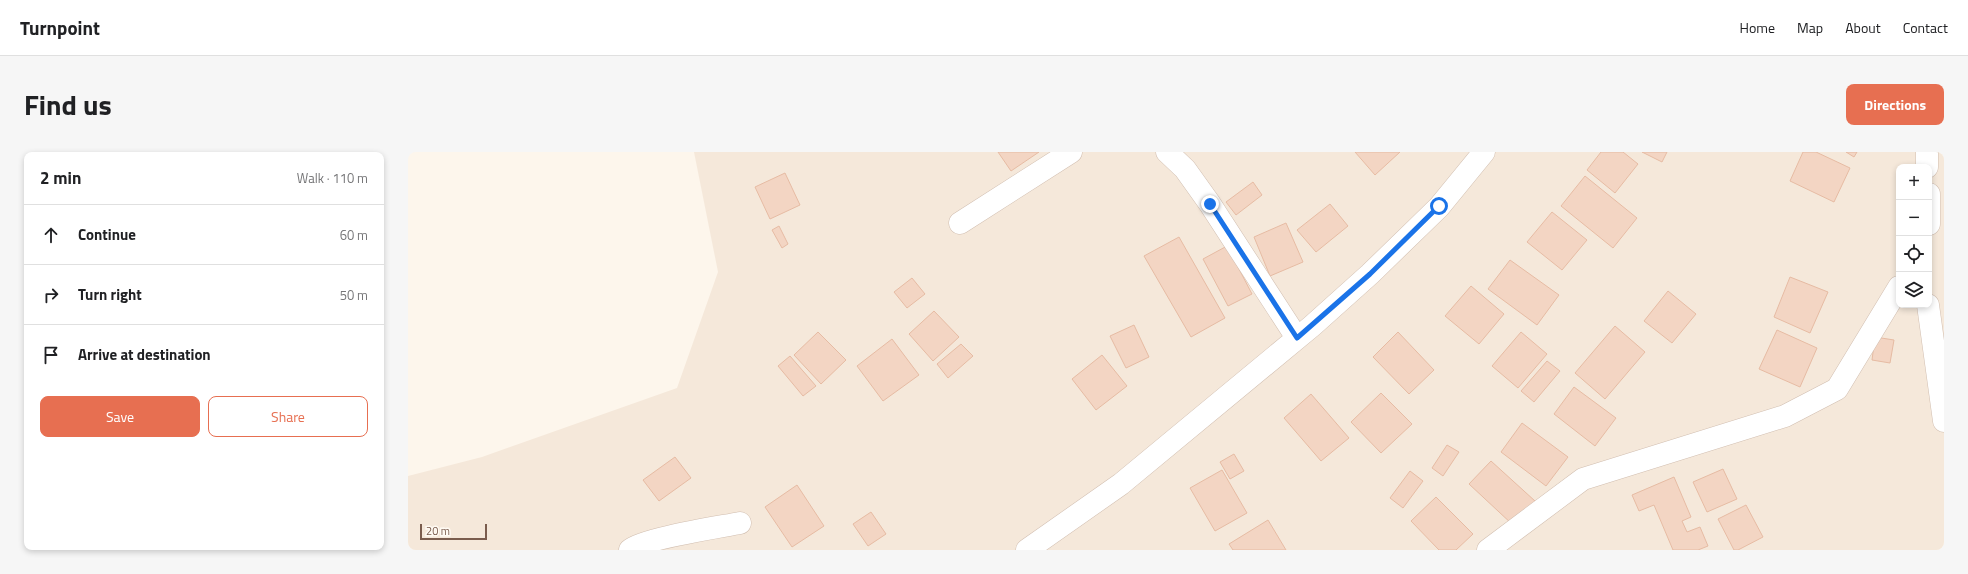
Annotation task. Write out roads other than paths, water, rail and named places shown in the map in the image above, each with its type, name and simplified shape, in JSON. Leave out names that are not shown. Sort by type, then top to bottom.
[{"type":"street","points":[[960,224],[1070,152]]},
{"type":"street","points":[[1167,152],[1185,169],[1210,204],[1297,338]]},
{"type":"street","points":[[1027,550],[1121,484],[1297,338],[1391,254],[1439,206],[1484,152]]},
{"type":"street","points":[[1927,152],[1927,164]]},
{"type":"street","points":[[1930,200],[1934,218]]},
{"type":"street","points":[[1488,550],[1583,479],[1785,416],[1837,389],[1896,292]]},
{"type":"street","points":[[1928,308],[1944,421]]},
{"type":"street","points":[[630,550],[634,546],[668,537],[740,523]]}]
